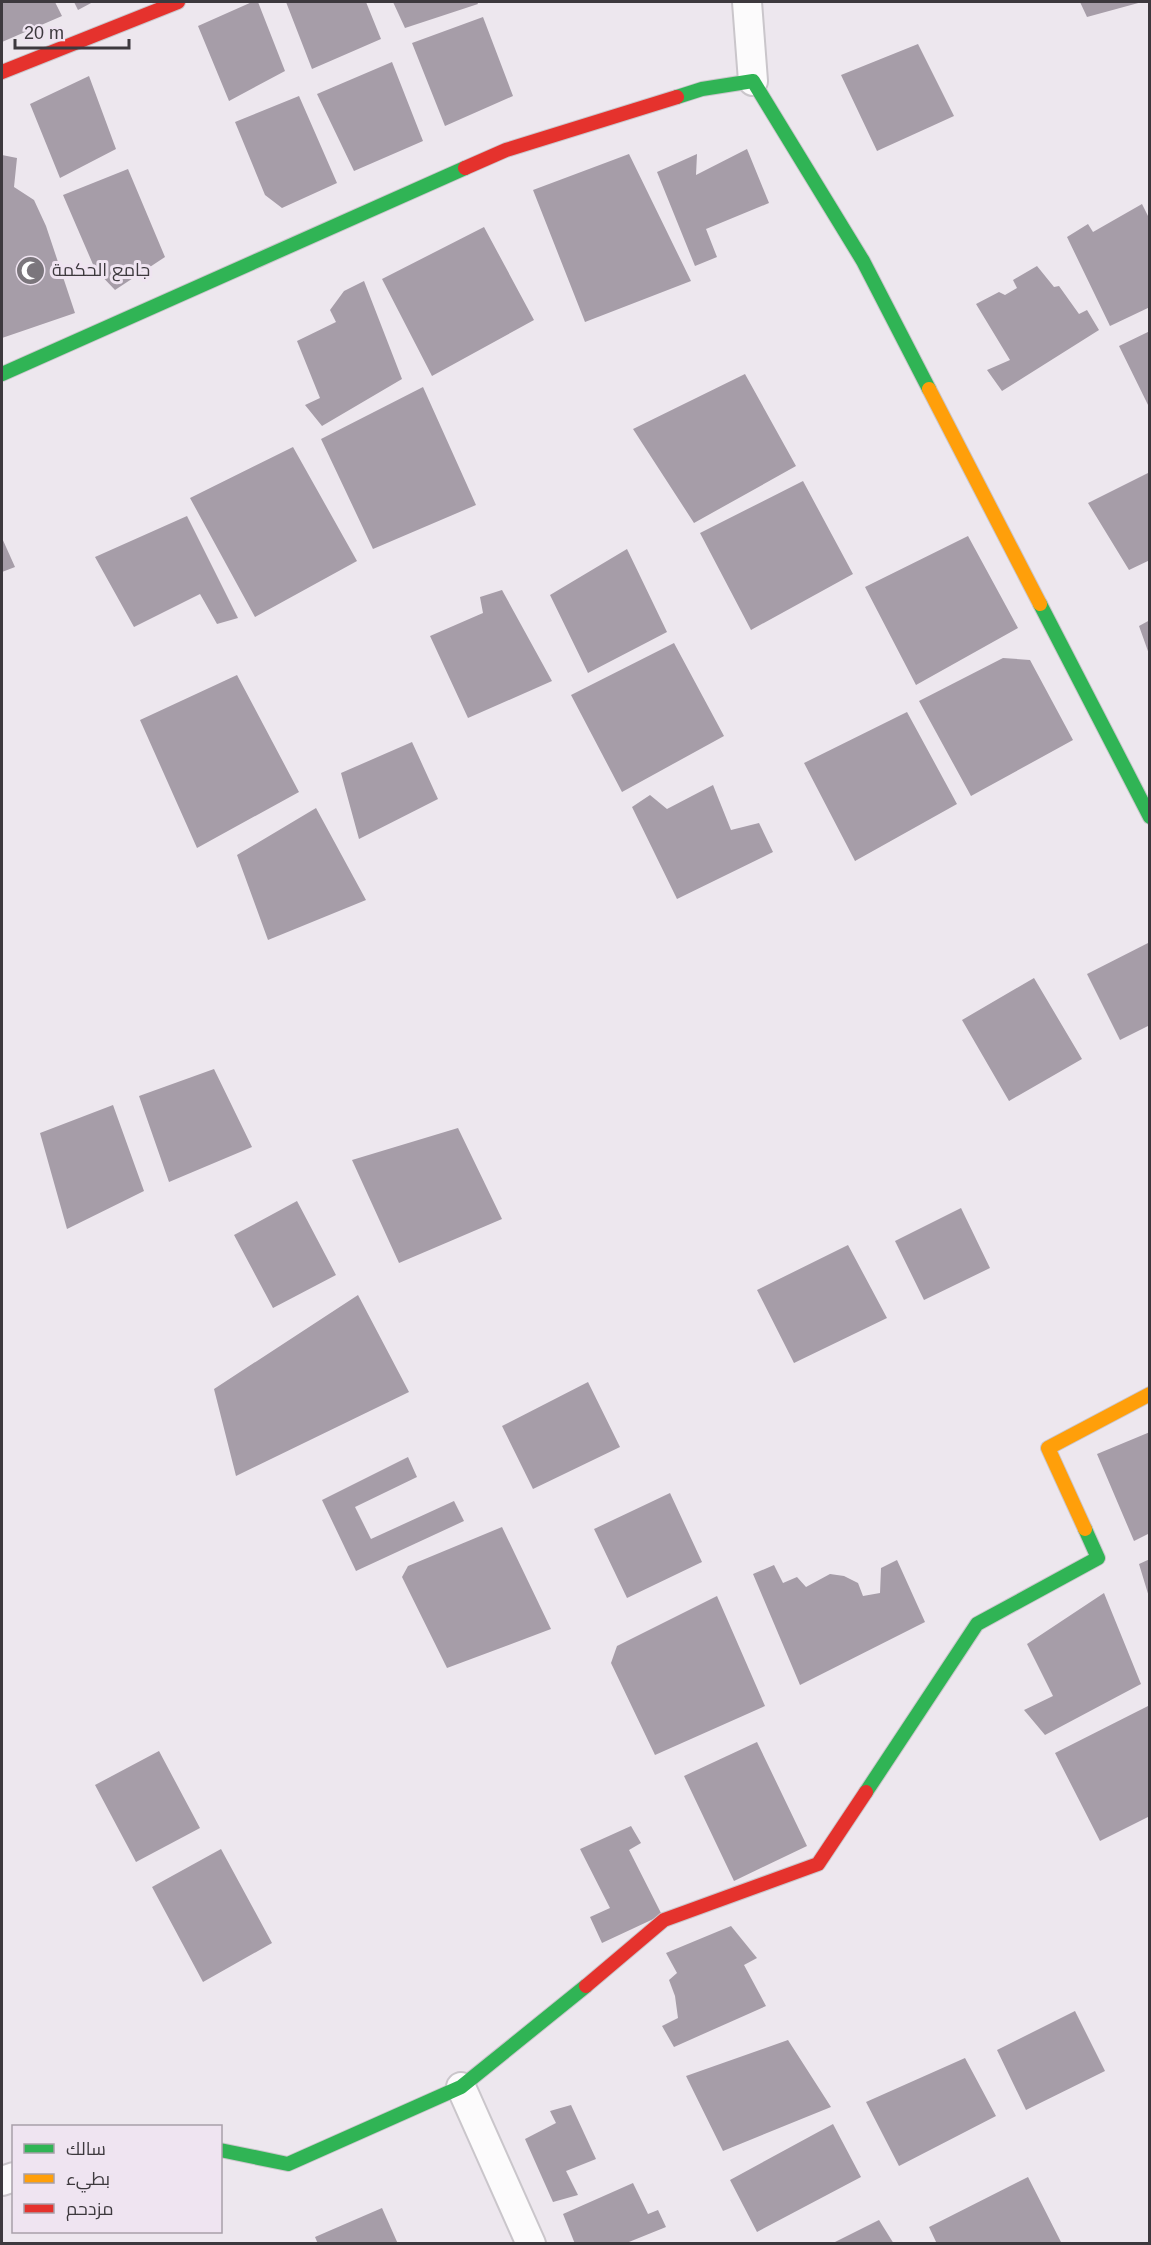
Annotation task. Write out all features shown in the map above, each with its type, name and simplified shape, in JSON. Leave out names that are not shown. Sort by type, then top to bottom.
[{"type":"street","points":[[2,72],[178,2]]},
{"type":"street","points":[[747,2],[753,81],[862,261],[1149,817]]},
{"type":"street","points":[[2,374],[506,150],[702,89],[753,81]]},
{"type":"street","points":[[222,2150],[288,2164],[461,2086],[544,2022],[664,1920],[818,1864],[977,1624],[1098,1558],[1048,1448],[1149,1394]]},
{"type":"street","points":[[461,2086],[531,2244]]},
{"type":"building","points":[[2,2],[55,2],[62,16],[2,42]]},
{"type":"building","points":[[74,2],[93,2],[78,10]]},
{"type":"building","points":[[252,2],[258,2],[285,71],[229,101],[198,26]]},
{"type":"building","points":[[286,2],[366,2],[381,39],[312,69]]},
{"type":"building","points":[[393,2],[477,2],[478,4],[405,28]]},
{"type":"building","points":[[1080,2],[1142,2],[1087,17]]},
{"type":"building","points":[[483,17],[513,96],[445,126],[412,43]]},
{"type":"building","points":[[918,44],[954,116],[877,151],[841,75]]},
{"type":"building","points":[[392,62],[423,141],[354,171],[317,94]]},
{"type":"building","points":[[89,76],[116,149],[60,178],[30,104]]},
{"type":"building","points":[[299,96],[337,183],[282,208],[265,195],[235,122]]},
{"type":"building","points":[[747,149],[769,203],[706,229],[717,257],[695,266],[657,172],[697,154],[696,175]]},
{"type":"building","points":[[629,154],[691,281],[585,322],[533,190]]},
{"type":"building","name":"جامع الحكمة","points":[[2,155],[17,158],[14,187],[34,200],[46,226],[75,313],[2,338]]},
{"type":"building","points":[[128,169],[165,257],[115,290],[95,269],[63,195]]},
{"type":"building","points":[[1142,204],[1150,220],[1150,307],[1110,326],[1067,237],[1088,224],[1093,232]]},
{"type":"building","points":[[484,227],[534,320],[432,376],[382,279]]},
{"type":"building","points":[[1037,266],[1054,287],[1059,286],[1079,314],[1087,310],[1099,330],[1002,391],[987,370],[1010,360],[976,304],[999,292],[1005,295],[1017,288],[1013,280]]},
{"type":"building","points":[[364,281],[402,379],[322,426],[305,405],[320,398],[297,341],[336,322],[330,310],[344,291]]},
{"type":"building","points":[[1150,331],[1150,409],[1119,346]]},
{"type":"building","points":[[745,374],[796,466],[694,523],[633,429]]},
{"type":"building","points":[[423,387],[476,505],[373,549],[321,439]]},
{"type":"building","points":[[293,447],[357,561],[255,617],[190,498]]},
{"type":"building","points":[[1150,472],[1150,560],[1129,570],[1088,503]]},
{"type":"building","points":[[803,481],[853,574],[751,630],[700,533]]},
{"type":"building","points":[[187,516],[238,618],[217,624],[200,594],[134,627],[95,557]]},
{"type":"building","points":[[968,536],[1018,628],[916,685],[865,587]]},
{"type":"building","points":[[2,538],[15,567],[2,572]]},
{"type":"building","points":[[627,549],[667,632],[588,673],[550,595]]},
{"type":"building","points":[[502,590],[552,681],[468,718],[430,636],[483,613],[480,597]]},
{"type":"building","points":[[1150,620],[1150,654],[1149,654],[1139,626]]},
{"type":"building","points":[[674,643],[724,736],[622,792],[571,695]]},
{"type":"building","points":[[1003,658],[1030,660],[1073,740],[971,796],[919,701]]},
{"type":"building","points":[[237,675],[299,792],[197,848],[140,720]]},
{"type":"building","points":[[907,712],[957,804],[855,861],[804,763]]},
{"type":"building","points":[[412,742],[438,799],[359,839],[341,773]]},
{"type":"building","points":[[713,785],[731,830],[759,823],[773,852],[677,899],[632,807],[650,795],[667,809]]},
{"type":"building","points":[[316,808],[366,900],[268,940],[237,855]]},
{"type":"building","points":[[1150,942],[1150,1025],[1120,1040],[1087,974]]},
{"type":"building","points":[[1034,978],[1082,1059],[1009,1101],[962,1020]]},
{"type":"building","points":[[214,1069],[252,1147],[169,1182],[139,1096]]},
{"type":"building","points":[[113,1105],[144,1191],[67,1229],[40,1133]]},
{"type":"building","points":[[458,1128],[502,1219],[399,1263],[352,1160]]},
{"type":"building","points":[[297,1201],[336,1275],[273,1308],[234,1235]]},
{"type":"building","points":[[961,1208],[990,1268],[924,1300],[895,1241]]},
{"type":"building","points":[[848,1245],[887,1318],[794,1363],[757,1290]]},
{"type":"building","points":[[358,1295],[409,1392],[236,1476],[214,1389]]},
{"type":"building","points":[[588,1382],[620,1447],[533,1489],[502,1426]]},
{"type":"building","points":[[1150,1432],[1150,1533],[1134,1541],[1097,1454]]},
{"type":"building","points":[[408,1457],[417,1477],[355,1507],[371,1539],[454,1501],[464,1521],[356,1571],[322,1500]]},
{"type":"building","points":[[670,1493],[702,1562],[627,1598],[594,1529]]},
{"type":"building","points":[[502,1527],[551,1629],[447,1668],[402,1577],[408,1566]]},
{"type":"building","points":[[1150,1559],[1150,1597],[1149,1597],[1139,1564]]},
{"type":"building","points":[[897,1560],[925,1622],[800,1685],[753,1574],[774,1565],[783,1583],[797,1577],[806,1587],[830,1574],[844,1576],[858,1583],[863,1596],[880,1593],[881,1568]]},
{"type":"building","points":[[1104,1593],[1141,1684],[1045,1735],[1024,1710],[1053,1696],[1027,1644]]},
{"type":"building","points":[[717,1596],[765,1706],[655,1755],[611,1663],[617,1646]]},
{"type":"building","points":[[1150,1705],[1150,1816],[1100,1841],[1055,1753]]},
{"type":"building","points":[[757,1742],[807,1846],[734,1881],[684,1776]]},
{"type":"building","points":[[159,1751],[200,1828],[136,1862],[95,1785]]},
{"type":"building","points":[[631,1826],[641,1843],[629,1850],[662,1915],[602,1943],[590,1917],[610,1908],[580,1849]]},
{"type":"building","points":[[221,1849],[272,1943],[203,1982],[152,1887]]},
{"type":"building","points":[[731,1926],[757,1958],[744,1965],[766,2006],[674,2047],[662,2026],[678,2018],[675,1996],[669,1980],[677,1973],[666,1953]]},
{"type":"building","points":[[1075,2011],[1105,2071],[1026,2110],[997,2050]]},
{"type":"building","points":[[788,2040],[831,2107],[723,2151],[686,2076]]},
{"type":"building","points":[[965,2058],[996,2116],[899,2166],[866,2102]]},
{"type":"building","points":[[571,2105],[596,2159],[566,2171],[578,2195],[553,2202],[525,2139],[556,2123],[550,2111]]},
{"type":"building","points":[[833,2124],[861,2177],[757,2232],[730,2180]]},
{"type":"building","points":[[1028,2177],[1062,2244],[937,2244],[929,2227]]},
{"type":"building","points":[[633,2183],[648,2214],[658,2210],[666,2227],[624,2244],[575,2244],[563,2214]]},
{"type":"building","points":[[382,2208],[398,2244],[318,2244],[315,2237]]},
{"type":"building","points":[[879,2220],[894,2244],[831,2244]]},
{"type":"traffic: fast","points":[[677,97],[702,89],[753,81],[863,261],[929,389]]},
{"type":"traffic: fast","points":[[2,374],[465,168]]},
{"type":"traffic: fast","points":[[1040,604],[1150,817]]},
{"type":"traffic: fast","points":[[866,1792],[977,1624],[1098,1558],[1085,1529]]},
{"type":"traffic: fast","points":[[222,2150],[288,2164],[461,2087],[586,1986]]},
{"type":"traffic: slow","points":[[929,389],[1040,604]]},
{"type":"traffic: slow","points":[[1085,1529],[1048,1448],[1150,1394]]},
{"type":"traffic: jam","points":[[2,72],[178,2]]},
{"type":"traffic: jam","points":[[465,168],[506,150],[677,97]]},
{"type":"traffic: jam","points":[[586,1986],[664,1920],[818,1864],[866,1792]]},
{"type":"place","name":"جامع الحكمة","points":[[31,270]]}]
